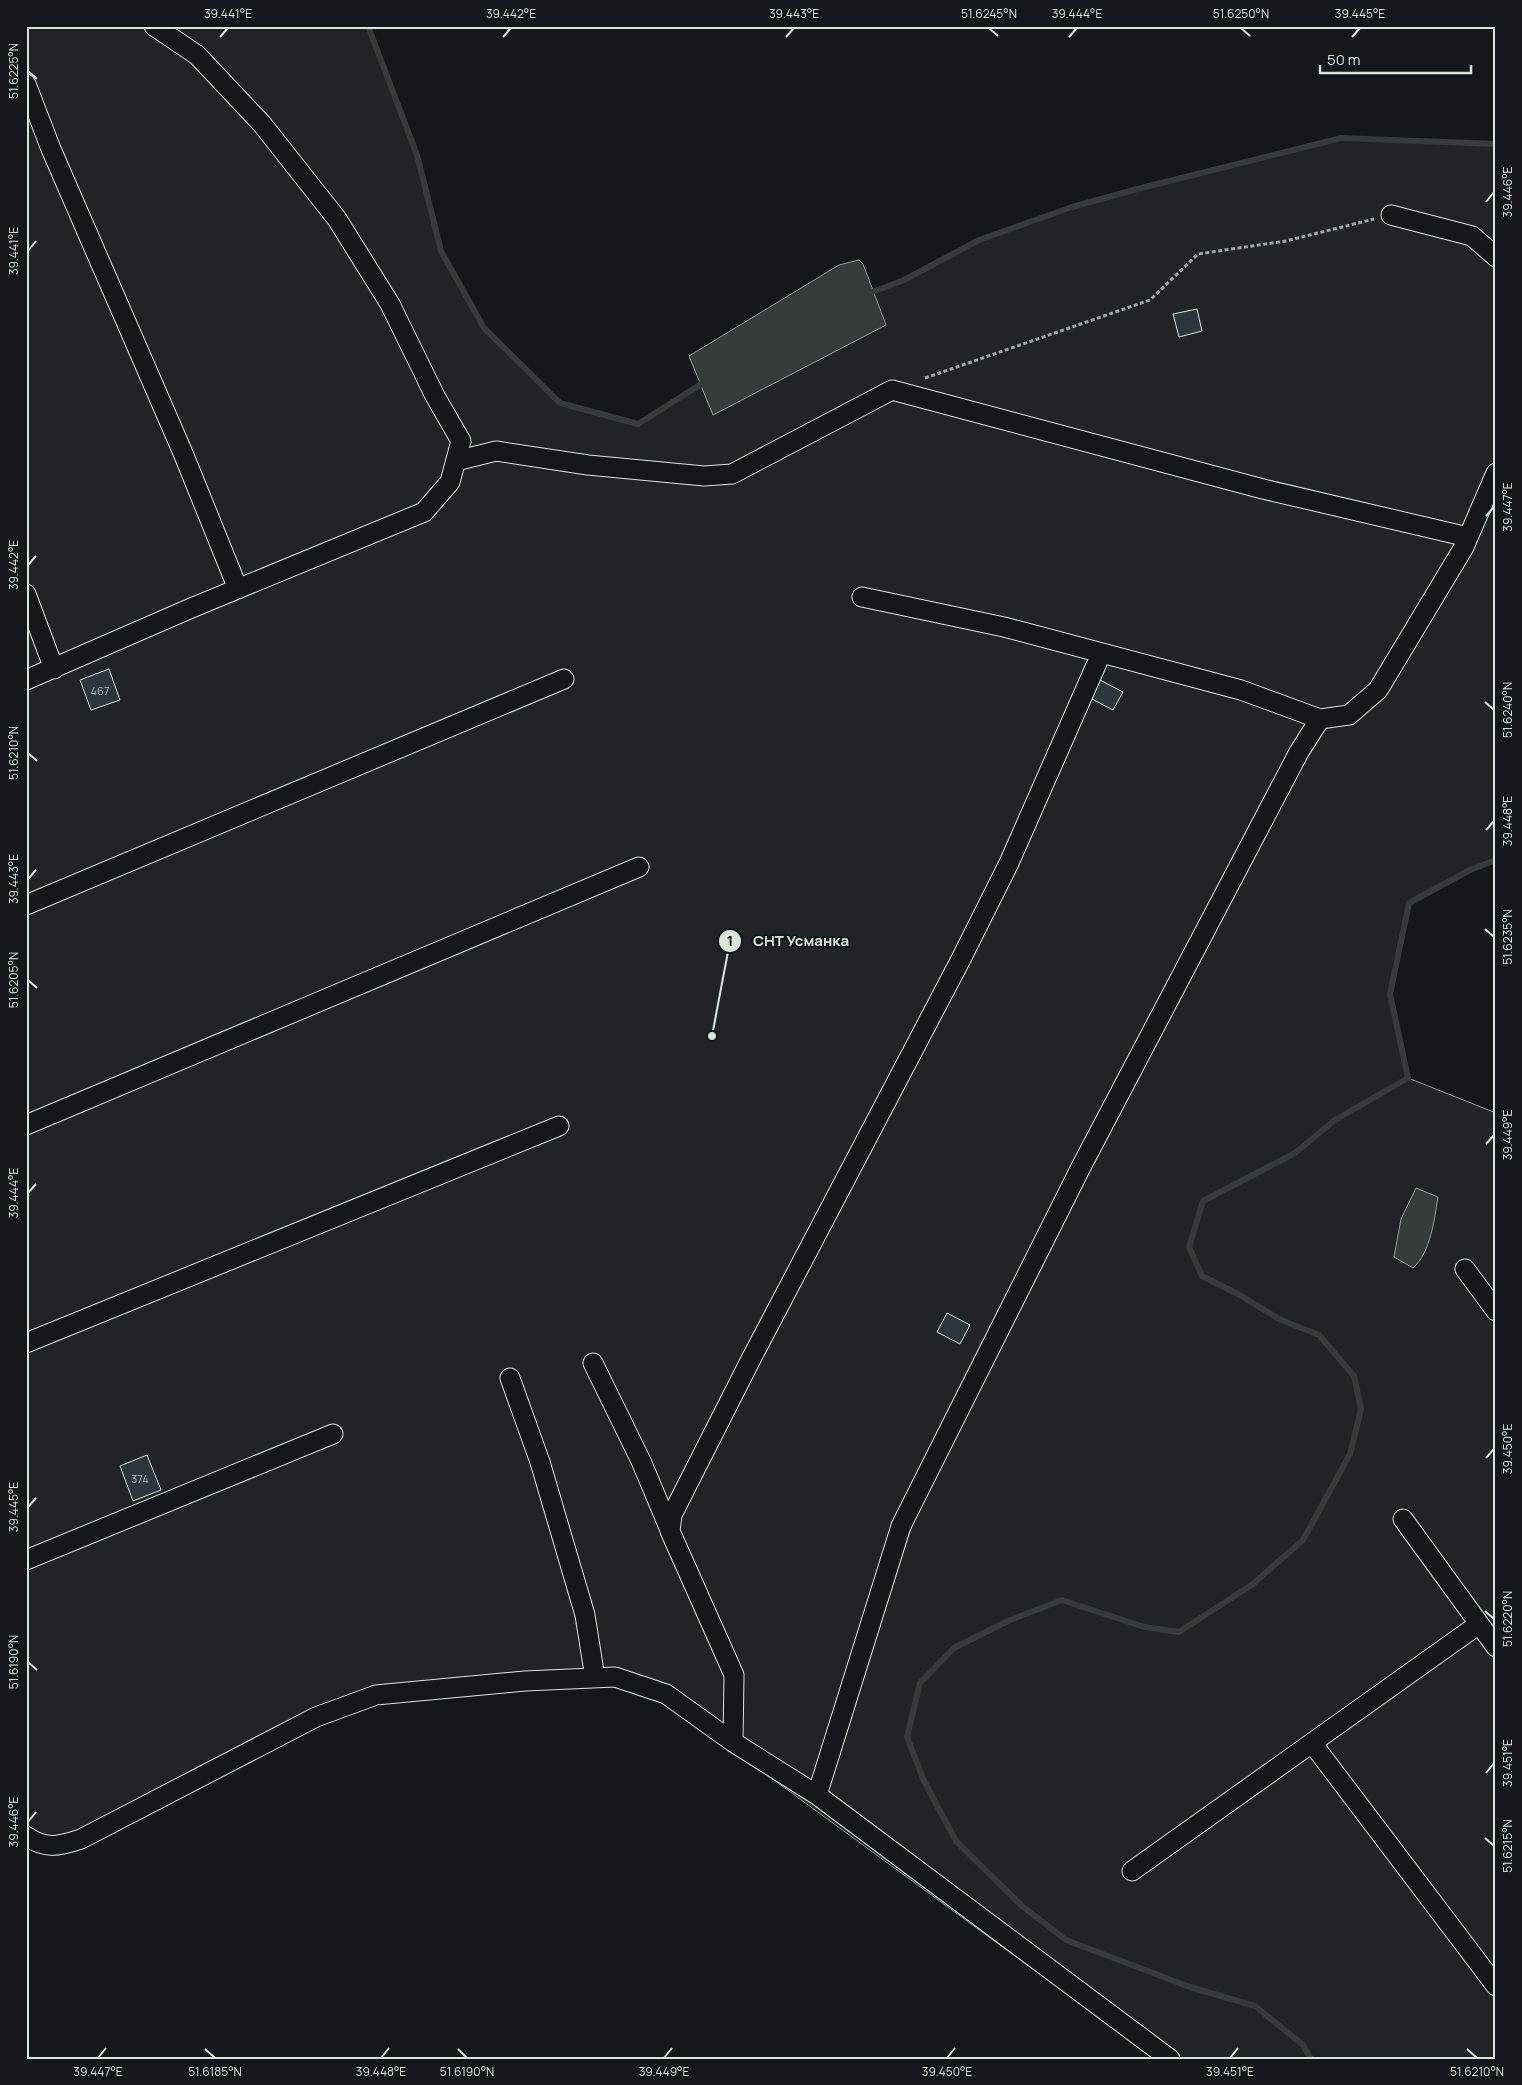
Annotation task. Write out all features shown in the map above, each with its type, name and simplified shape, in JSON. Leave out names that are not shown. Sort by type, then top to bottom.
[{"type":"street","points":[[26,680],[424,512],[450,482],[461,441],[390,304],[337,219],[262,124],[197,55],[154,26]]},
{"type":"street","points":[[26,84],[51,149],[183,453],[238,589]]},
{"type":"street","points":[[1391,215],[1472,236],[1496,257]]},
{"type":"street","points":[[456,461],[496,451],[588,465],[704,476],[732,474],[892,390],[1263,489],[1468,537]]},
{"type":"street","points":[[862,597],[1004,627],[1241,690],[1320,719],[1349,715],[1378,690],[1459,555],[1496,474]]},
{"type":"street","points":[[26,594],[54,668]]},
{"type":"street","points":[[670,1531],[672,1515],[745,1369],[956,970],[1010,863],[1101,654]]},
{"type":"street","points":[[26,905],[564,679]]},
{"type":"street","points":[[817,1796],[901,1526],[1081,1167],[1294,761],[1320,719]]},
{"type":"street","points":[[26,1125],[639,867]]},
{"type":"street","points":[[26,1343],[559,1126]]},
{"type":"street","points":[[1465,1270],[1496,1311]]},
{"type":"street","points":[[593,1363],[641,1461],[734,1675],[733,1742]]},
{"type":"street","points":[[510,1378],[540,1462],[585,1616],[595,1678]]},
{"type":"street","points":[[26,1560],[333,1434]]},
{"type":"street","points":[[1403,1519],[1496,1647]]},
{"type":"street","points":[[1132,1871],[1479,1624]]},
{"type":"street","points":[[26,1836],[37,1844],[59,1846],[81,1839],[316,1718],[376,1694],[525,1681],[615,1677],[666,1694],[733,1742],[817,1796],[1170,2059]]},
{"type":"street","points":[[1312,1743],[1496,1986]]},
{"type":"path","points":[[892,390],[1150,300],[1198,254],[1286,241],[1391,215]]},
{"type":"shaded area","points":[[26,26],[368,26],[417,155],[441,251],[484,328],[560,403],[637,424],[744,358],[863,295],[904,280],[979,240],[1072,207],[1341,138],[1496,144],[1496,860],[1470,870],[1409,903],[1390,994],[1408,1078],[1496,1113],[1496,2059],[1156,2059],[663,1699],[614,1683],[379,1700],[319,1723],[61,1854],[40,1853],[26,1845]]},
{"type":"shaded area","points":[[859,260],[863,264],[886,325],[713,415],[689,356],[839,265]]},
{"type":"shaded area","points":[[1416,1188],[1438,1197],[1428,1245],[1413,1268],[1394,1257],[1401,1219]]},
{"type":"building","points":[[1197,309],[1202,331],[1179,337],[1173,314]]},
{"type":"building","points":[[109,669],[120,700],[91,710],[80,680]]},
{"type":"building","points":[[1100,680],[1123,692],[1113,710],[1090,698]]},
{"type":"building","points":[[947,1313],[970,1325],[960,1344],[937,1332]]},
{"type":"building","points":[[147,1455],[161,1490],[133,1501],[120,1466]]},
{"type":"waterway","points":[[368,26],[417,155],[441,251],[484,328],[560,403],[638,424],[706,381]]},
{"type":"waterway","points":[[867,294],[904,280],[979,240],[1072,207],[1341,138],[1496,144]]},
{"type":"waterway","points":[[1311,2059],[1303,2045],[1255,2006],[1190,1987],[1066,1940],[1022,1906],[956,1841],[924,1781],[907,1737],[920,1683],[954,1648],[1008,1621],[1062,1600],[1144,1627],[1179,1632],[1253,1584],[1303,1540],[1350,1454],[1361,1409],[1354,1376],[1319,1335],[1279,1319],[1238,1294],[1202,1276],[1189,1247],[1203,1201],[1295,1153],[1335,1120],[1408,1078],[1390,994],[1409,903],[1470,870],[1496,860]]},
{"type":"place","name":"СНТ Усманка","points":[[712,1036]]}]
